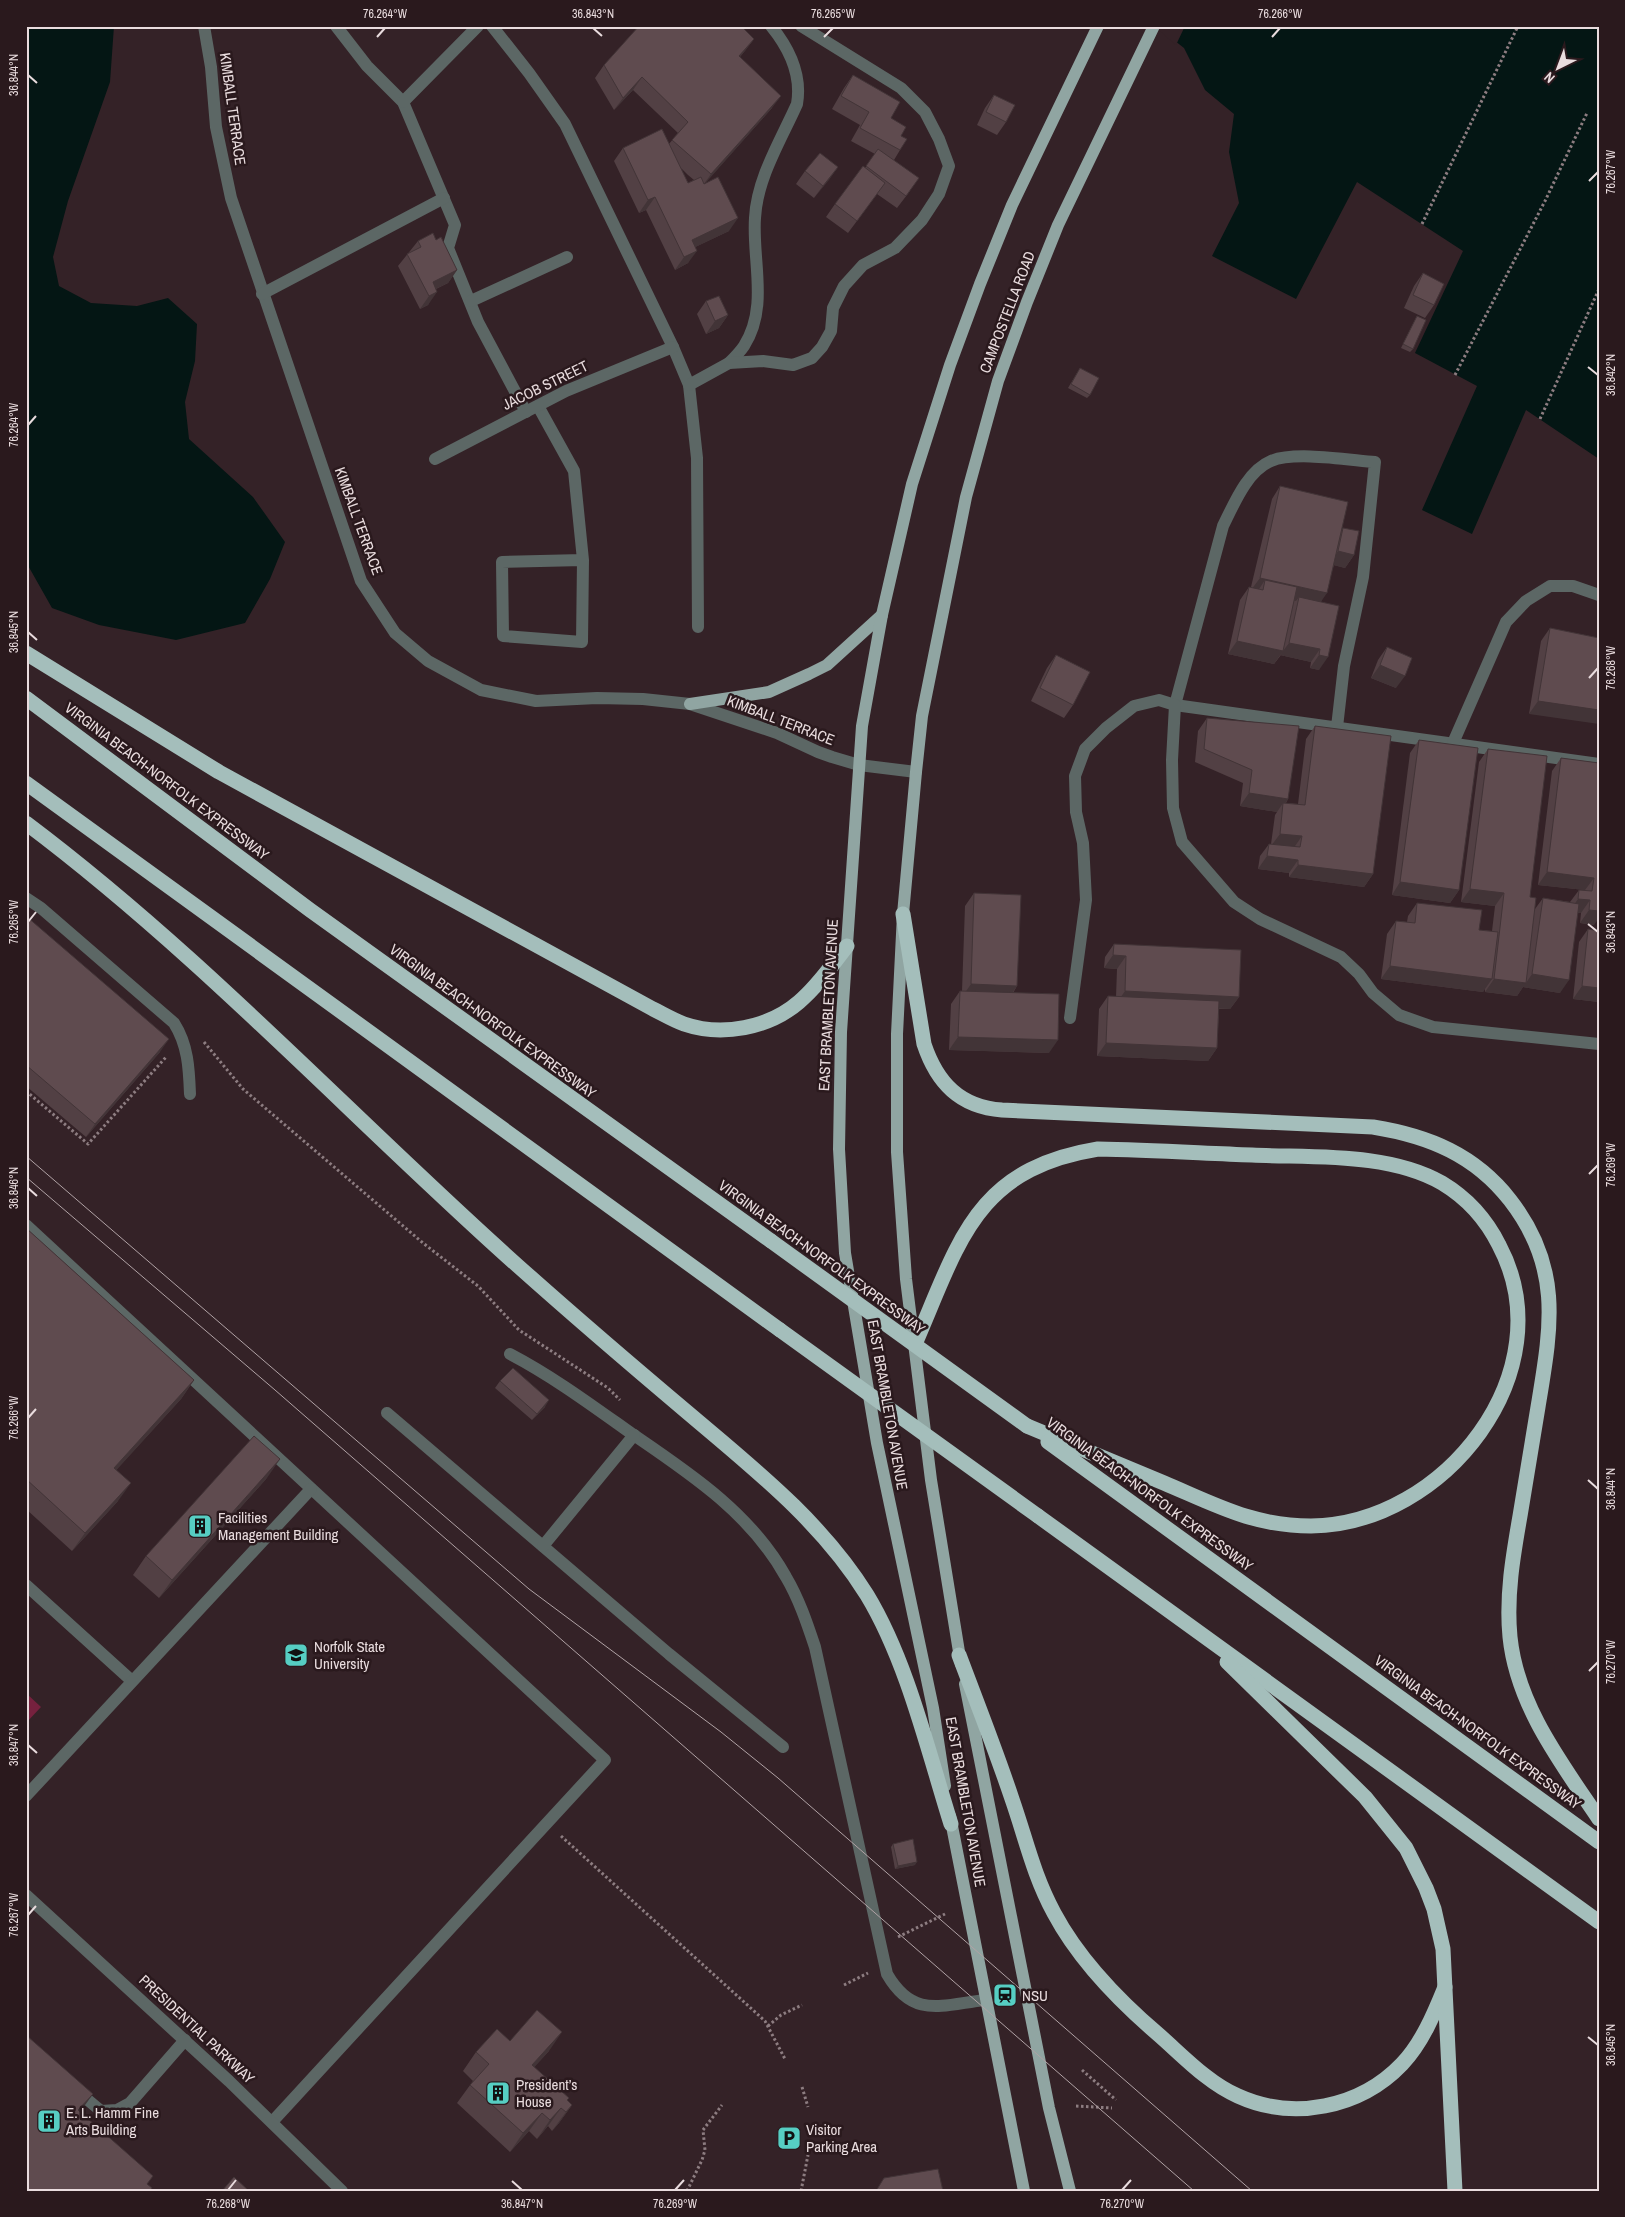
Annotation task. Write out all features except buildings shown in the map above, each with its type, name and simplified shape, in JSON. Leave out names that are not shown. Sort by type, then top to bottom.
[{"type":"highway","points":[[26,653],[139,724],[245,787],[652,1009],[685,1024],[719,1030],[754,1026],[769,1020],[798,1003],[847,946]]},
{"type":"highway","name":"VIRGINIA BEACH-NORFOLK EXPRESSWAY","points":[[26,698],[310,910],[1027,1426],[1599,1842]]},
{"type":"highway","points":[[26,783],[1599,1922]]},
{"type":"highway","points":[[26,823],[82,867],[176,947],[507,1256],[617,1353],[774,1485],[814,1527],[861,1587],[881,1622],[906,1682],[951,1824]]},
{"type":"highway","points":[[902,914],[924,1044],[928,1057],[944,1082],[965,1100],[977,1106],[1002,1110],[1373,1127],[1392,1130],[1425,1138],[1442,1146],[1474,1165],[1502,1190],[1532,1234],[1547,1279],[1551,1317],[1546,1359],[1511,1570],[1510,1638],[1520,1680],[1540,1728],[1599,1819]]},
{"type":"highway","points":[[915,1344],[963,1237],[987,1201],[1001,1189],[1031,1170],[1064,1156],[1098,1149],[1356,1160],[1408,1168],[1443,1184],[1473,1207],[1486,1223],[1507,1259],[1517,1297],[1518,1315],[1514,1355],[1502,1396],[1480,1434],[1451,1466],[1419,1492],[1384,1511],[1330,1525],[1293,1525],[1253,1519],[1216,1507],[1027,1426]]},
{"type":"highway","points":[[1189,1625],[1351,1782],[1395,1832],[1417,1867],[1434,1909],[1443,1949],[1455,2191]]},
{"type":"highway","points":[[959,1655],[1013,1800],[1030,1859],[1055,1914],[1092,1968],[1131,2011],[1218,2085],[1237,2096],[1258,2104],[1278,2108],[1320,2107],[1357,2096],[1388,2077],[1402,2063],[1424,2032],[1445,1987]]},
{"type":"main road","points":[[690,704],[769,692],[809,674],[827,665],[882,615],[912,484],[950,365],[1012,205],[1098,26]]},
{"type":"main road","name":"CAMPOSTELLA ROAD","points":[[939,626],[966,497],[1001,372],[1058,225],[1154,26]]},
{"type":"main road","name":"EAST BRAMBLETON AVENUE","points":[[882,615],[862,726],[842,1032],[839,1149],[845,1253],[877,1443],[933,1708],[951,1824],[1024,2191]]},
{"type":"main road","name":"EAST BRAMBLETON AVENUE","points":[[939,626],[922,716],[902,914],[897,1034],[897,1152],[906,1279],[931,1480],[959,1655],[1049,2108],[1070,2191]]},
{"type":"street","name":"KIMBALL TERRACE","points":[[204,26],[211,67],[216,127],[231,198],[262,294],[361,581],[395,633],[428,661],[481,690],[536,701],[634,698],[690,704],[777,733],[818,752],[859,765],[916,772]]},
{"type":"street","points":[[336,26],[367,66],[403,102],[455,225],[448,248],[478,322],[526,412]]},
{"type":"street","points":[[403,102],[478,26]]},
{"type":"street","points":[[492,26],[565,124],[673,347],[689,385],[697,458],[698,627]]},
{"type":"street","points":[[689,385],[729,363],[744,346],[755,322],[758,290],[755,218],[760,185],[798,104],[800,91],[794,63],[782,40],[771,26]]},
{"type":"street","points":[[729,363],[763,360],[793,365],[812,358],[822,347],[831,331],[833,308],[844,286],[863,265],[894,248],[922,220],[939,194],[949,166],[939,139],[925,112],[901,88],[802,26]]},
{"type":"street","points":[[262,294],[444,198]]},
{"type":"street","points":[[471,301],[567,257]]},
{"type":"street","name":"JACOB STREET","points":[[435,459],[566,392],[673,347]]},
{"type":"street","points":[[538,406],[574,471],[583,560],[582,642],[503,636],[502,562],[583,560]]},
{"type":"street","points":[[1337,727],[1344,666],[1363,577],[1375,462],[1293,456],[1270,461],[1252,476],[1234,502],[1223,526],[1175,705],[1172,760],[1173,808],[1182,842],[1234,902],[1260,919],[1341,957],[1359,974],[1373,993],[1399,1015],[1433,1027],[1599,1044]]},
{"type":"street","points":[[1453,744],[1506,622],[1519,608],[1526,601],[1550,586],[1573,586],[1599,595]]},
{"type":"street","points":[[1070,1018],[1086,900],[1083,843],[1076,812],[1075,776],[1085,749],[1106,728],[1134,706],[1159,700],[1175,705],[1599,764]]},
{"type":"street","points":[[26,898],[174,1023],[187,1052],[190,1094]]},
{"type":"street","points":[[26,1225],[605,1760],[272,2122]]},
{"type":"street","points":[[510,1354],[551,1377],[702,1483],[734,1509],[776,1560],[796,1595],[815,1647],[884,1962],[894,1985],[908,2000],[925,2006],[985,2000]]},
{"type":"street","points":[[387,1413],[783,1747]]},
{"type":"street","points":[[543,1546],[634,1435]]},
{"type":"street","points":[[26,1796],[311,1489]]},
{"type":"street","points":[[26,1585],[132,1681]]},
{"type":"street","name":"PRESIDENTIAL PARKWAY","points":[[26,1895],[185,2040],[342,2191]]},
{"type":"street","points":[[68,2083],[101,2111],[117,2110],[130,2103],[185,2040]]},
{"type":"path","points":[[1422,224],[1518,26]]},
{"type":"path","points":[[1455,375],[1545,201],[1587,114]]},
{"type":"path","points":[[1540,419],[1599,289]]},
{"type":"path","points":[[201,1037],[243,1089],[423,1243],[478,1286],[519,1330],[608,1388],[624,1406]]},
{"type":"path","points":[[26,1091],[88,1144],[166,1057],[167,1051]]},
{"type":"path","points":[[561,1836],[765,2022],[785,2059]]},
{"type":"path","points":[[894,1940],[945,1914]]},
{"type":"path","points":[[844,1985],[869,1973],[865,1966]]},
{"type":"path","points":[[768,2026],[781,2015],[802,2005]]},
{"type":"path","points":[[1082,2070],[1116,2100]]},
{"type":"path","points":[[802,2087],[808,2107]]},
{"type":"path","points":[[687,2191],[705,2150],[703,2130],[722,2105]]},
{"type":"path","points":[[1076,2106],[1112,2108]]},
{"type":"path","points":[[801,2191],[808,2155]]},
{"type":"shaded area","points":[[26,26],[114,26],[110,82],[68,201],[53,257],[59,286],[91,303],[137,306],[168,298],[197,324],[195,361],[185,402],[189,439],[253,497],[285,542],[270,579],[245,623],[176,640],[99,625],[52,608],[26,562]]},
{"type":"shaded area","points":[[1156,26],[1599,26],[1599,459],[1526,410],[1472,534],[1422,510],[1477,386],[1415,353],[1463,251],[1357,182],[1296,299],[1212,256],[1239,203],[1229,152],[1234,114],[1205,90],[1184,48]]},
{"type":"shaded area","points":[[26,1693],[41,1707],[26,1723]]},
{"type":"pier","points":[[1154,26],[1185,26],[1176,45]]},
{"type":"tram line","points":[[26,1156],[529,1589],[721,1732],[778,1778],[1252,2191]]},
{"type":"tram line","points":[[26,1177],[275,1390],[1194,2191]]},
{"type":"place","name":"Facilities Management Building","points":[[200,1526]]},
{"type":"place","name":"Norfolk State University","points":[[296,1655]]},
{"type":"place","name":"NSU","points":[[1005,1995]]},
{"type":"place","name":"President’s House","points":[[498,2093]]},
{"type":"place","name":"E. L. Hamm Fine Arts Building","points":[[49,2121]]},
{"type":"place","name":"Visitor Parking Area","points":[[789,2138]]}]
